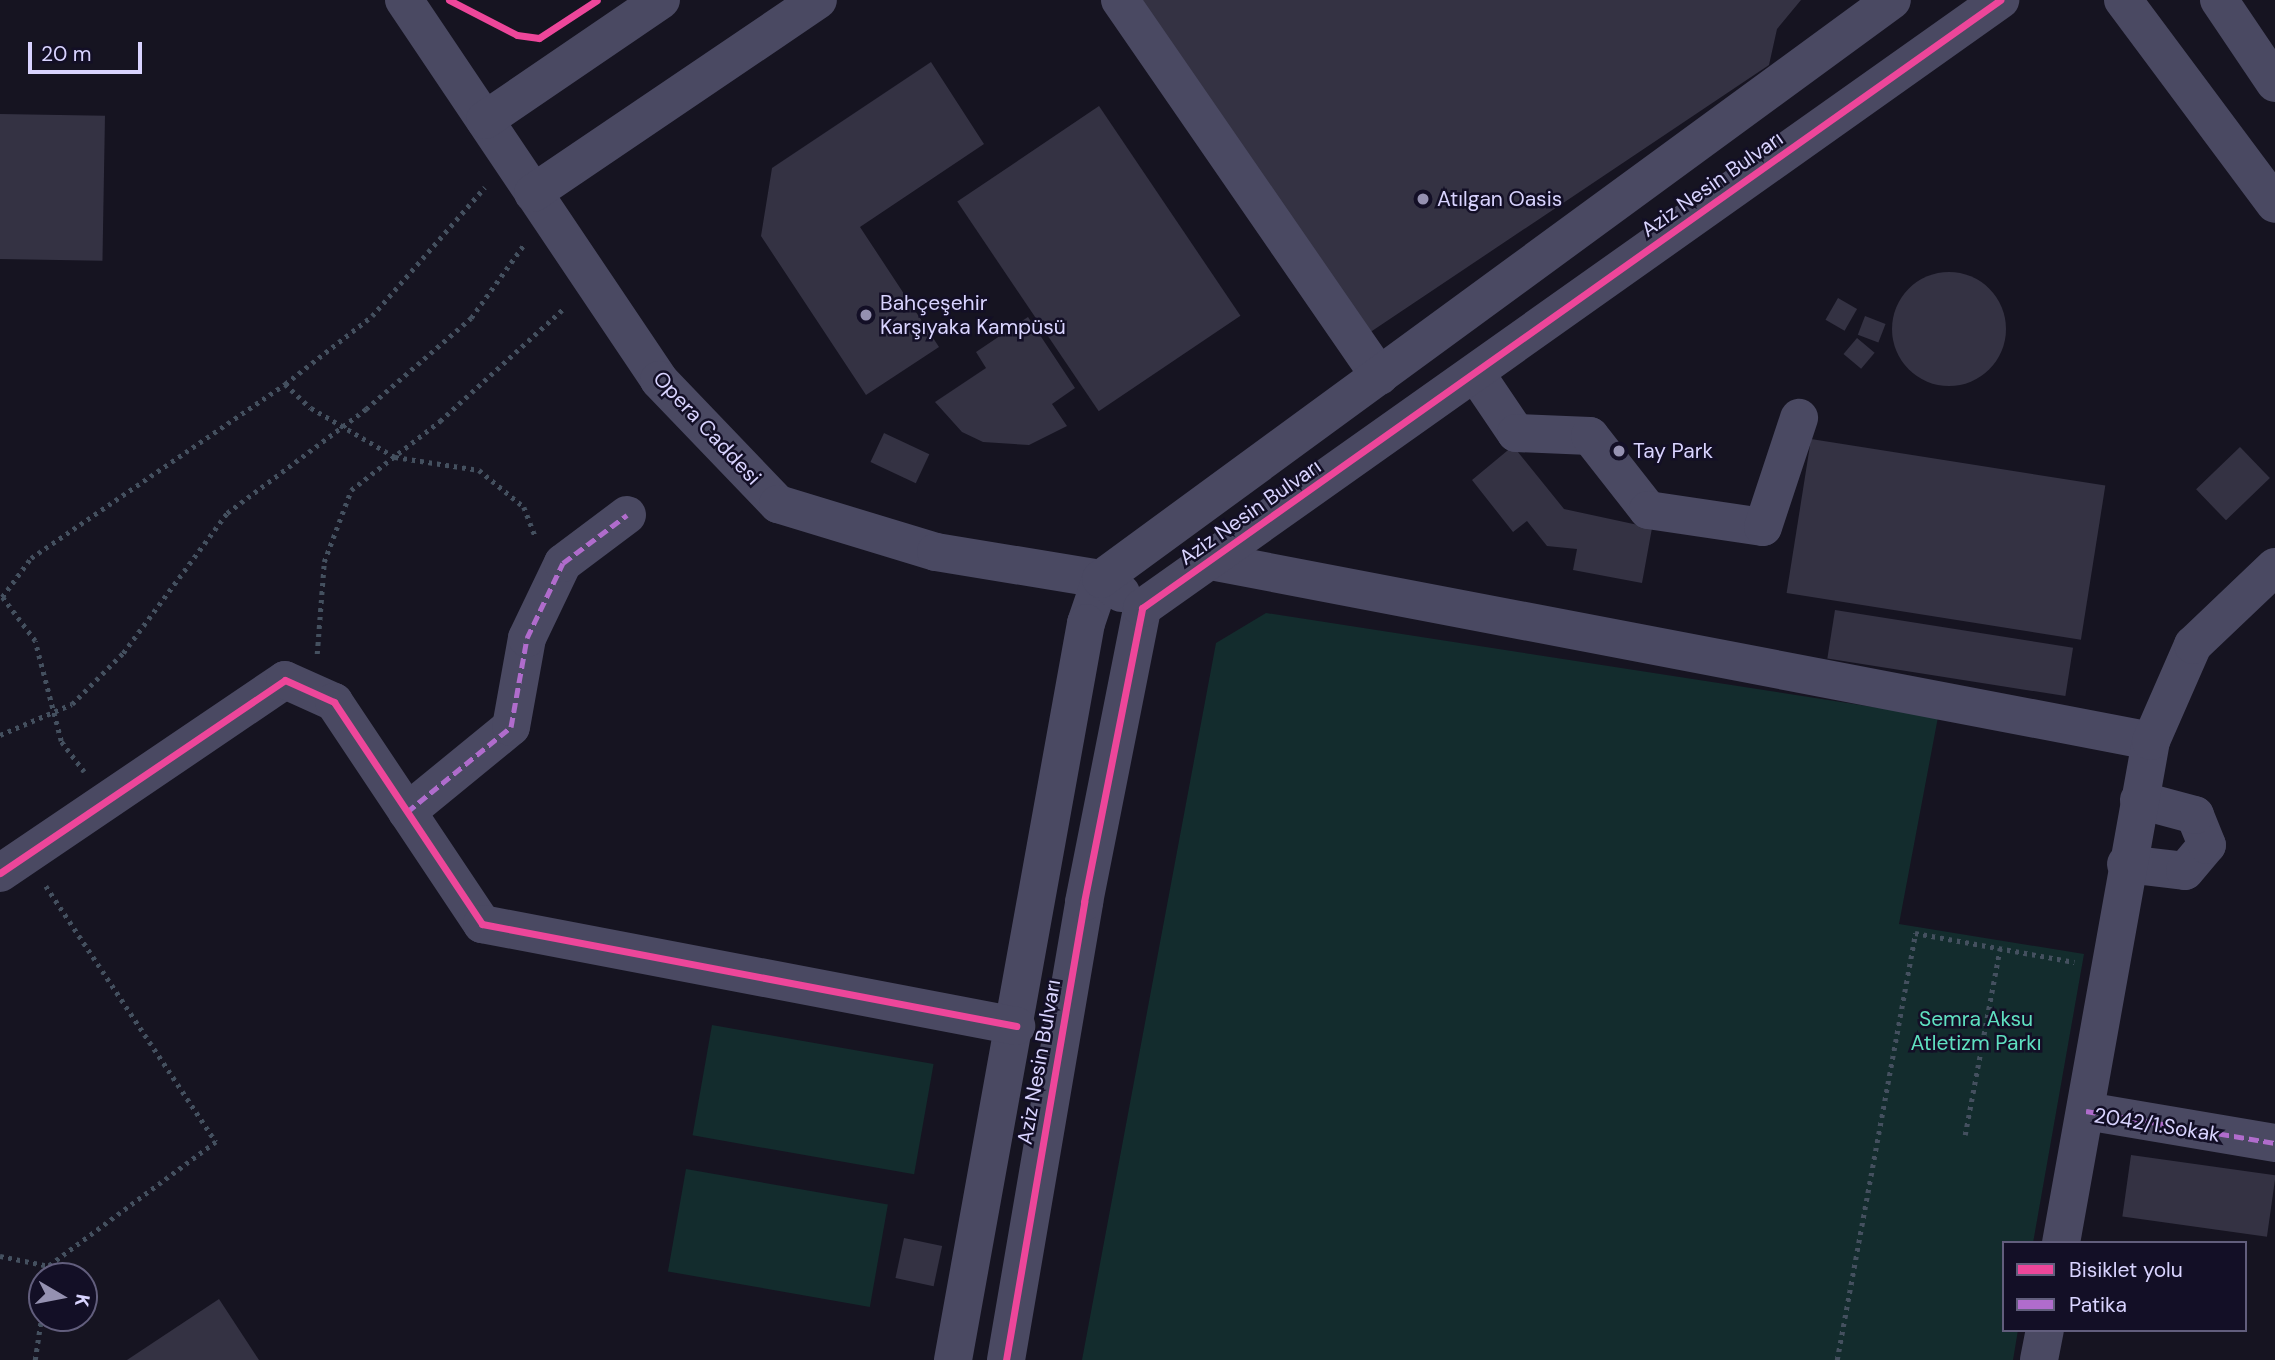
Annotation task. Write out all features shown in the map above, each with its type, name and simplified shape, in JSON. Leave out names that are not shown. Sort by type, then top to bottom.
[{"type":"street","name":"Opera Caddesi","points":[[404,0],[659,380],[778,504],[936,552],[1101,579]]},
{"type":"street","points":[[485,120],[661,0]]},
{"type":"street","points":[[539,202],[818,0]]},
{"type":"street","points":[[1120,0],[1379,376]]},
{"type":"street","name":"Aziz Nesin Bulvarı","points":[[953,1360],[1016,1026],[1086,623],[1101,579],[1892,0]]},
{"type":"street","name":"Aziz Nesin Bulvarı","points":[[1006,1360],[1084,902],[1142,608],[1476,374],[2000,0]]},
{"type":"street","points":[[2123,0],[2275,204]]},
{"type":"street","points":[[2219,0],[2275,83]]},
{"type":"street","points":[[1476,374],[1516,433],[1590,436],[1648,510],[1763,527],[1799,418]]},
{"type":"street","points":[[407,812],[511,727],[527,638],[563,563],[627,515]]},
{"type":"street","points":[[2086,1111],[2126,864],[2151,741],[2193,645],[2275,567]]},
{"type":"street","points":[[1199,570],[2151,741]]},
{"type":"street","points":[[1101,579],[1142,608]]},
{"type":"street","points":[[13,864],[285,680],[334,702],[482,924],[1016,1026]]},
{"type":"street","points":[[2126,864],[2185,871],[2207,845],[2195,815],[2139,800]]},
{"type":"street","name":"2042/1.Sokak","points":[[2061,1241],[2086,1111],[2275,1143]]},
{"type":"street","points":[[2039,1360],[2045,1332]]},
{"type":"path","points":[[107,800],[61,741],[35,641],[2,597],[31,558],[285,384],[372,316],[471,208],[506,153]]},
{"type":"path","points":[[0,735],[72,704],[123,653],[227,513],[341,427],[471,318],[539,202]]},
{"type":"path","points":[[314,693],[324,562],[351,489],[395,457],[593,282]]},
{"type":"path","points":[[285,384],[341,427],[395,457],[479,470],[524,508],[548,593]]},
{"type":"path","points":[[13,864],[216,1142],[54,1262]]},
{"type":"path","points":[[1837,1360],[1915,933],[2089,964]]},
{"type":"path","points":[[1965,1135],[2000,948]]},
{"type":"path","points":[[0,1256],[29,1262]]},
{"type":"path","points":[[35,1360],[39,1332]]},
{"type":"green space","name":"Semra Aksu Atletizm Parkı","points":[[1266,613],[1938,717],[1899,924],[2084,954],[2033,1241],[2002,1241],[2002,1332],[2018,1332],[2013,1360],[1082,1360],[1216,643]]},
{"type":"green space","points":[[712,1025],[934,1064],[914,1174],[693,1135]]},
{"type":"green space","points":[[686,1169],[888,1205],[870,1307],[668,1271]]},
{"type":"building","name":"Atılgan Oasis","points":[[1142,0],[1801,0],[1777,29],[1769,65],[1369,333]]},
{"type":"building","points":[[931,62],[984,144],[860,227],[939,347],[866,395],[761,236],[772,168]]},
{"type":"building","points":[[1099,106],[1240,316],[1099,411],[957,202]]},
{"type":"building","points":[[0,114],[105,116],[102,261],[0,259]]},
{"type":"building","points":[[1949,272],[1971,276],[1990,288],[2002,307],[2006,329],[2002,351],[1990,370],[1971,382],[1949,386],[1927,382],[1908,370],[1896,351],[1892,329],[1896,307],[1908,288],[1927,276]]},
{"type":"building","points":[[1838,298],[1857,309],[1845,331],[1826,320]]},
{"type":"building","points":[[1865,316],[1886,324],[1878,343],[1858,335]]},
{"type":"building","points":[[1028,317],[1075,388],[1052,404],[1067,426],[1029,445],[983,442],[962,432],[935,402],[986,368],[976,352]]},
{"type":"building","points":[[1857,338],[1875,353],[1861,369],[1844,354]]},
{"type":"building","points":[[884,433],[929,454],[916,483],[870,462]]},
{"type":"building","points":[[1811,439],[2105,486],[2081,640],[1787,593]]},
{"type":"building","points":[[1513,446],[1564,509],[1652,528],[1642,583],[1573,570],[1577,549],[1547,546],[1527,521],[1513,532],[1472,480]]},
{"type":"building","points":[[2240,447],[2270,478],[2226,520],[2196,489]]},
{"type":"building","points":[[1835,610],[2073,648],[2065,696],[1827,658]]},
{"type":"building","points":[[2131,1155],[2275,1175],[2267,1237],[2122,1216]]},
{"type":"building","points":[[904,1238],[942,1246],[934,1286],[895,1278]]},
{"type":"building","points":[[219,1299],[259,1360],[127,1360]]},
{"type":"marked path","points":[[407,812],[511,727],[527,638],[563,563],[627,515]]},
{"type":"marked path","points":[[2086,1111],[2275,1143]]},
{"type":"cycle path","points":[[449,0],[517,35],[539,38],[597,0]]},
{"type":"cycle path","points":[[1006,1360],[1084,902],[1142,608],[2000,0]]},
{"type":"cycle path","points":[[0,873],[285,680],[334,702],[482,924],[1016,1026]]},
{"type":"place","name":"Atılgan Oasis","points":[[1423,199]]},
{"type":"place","name":"Bahçeşehir Karşıyaka Kampüsü","points":[[866,315]]},
{"type":"place","name":"Tay Park","points":[[1619,451]]}]
